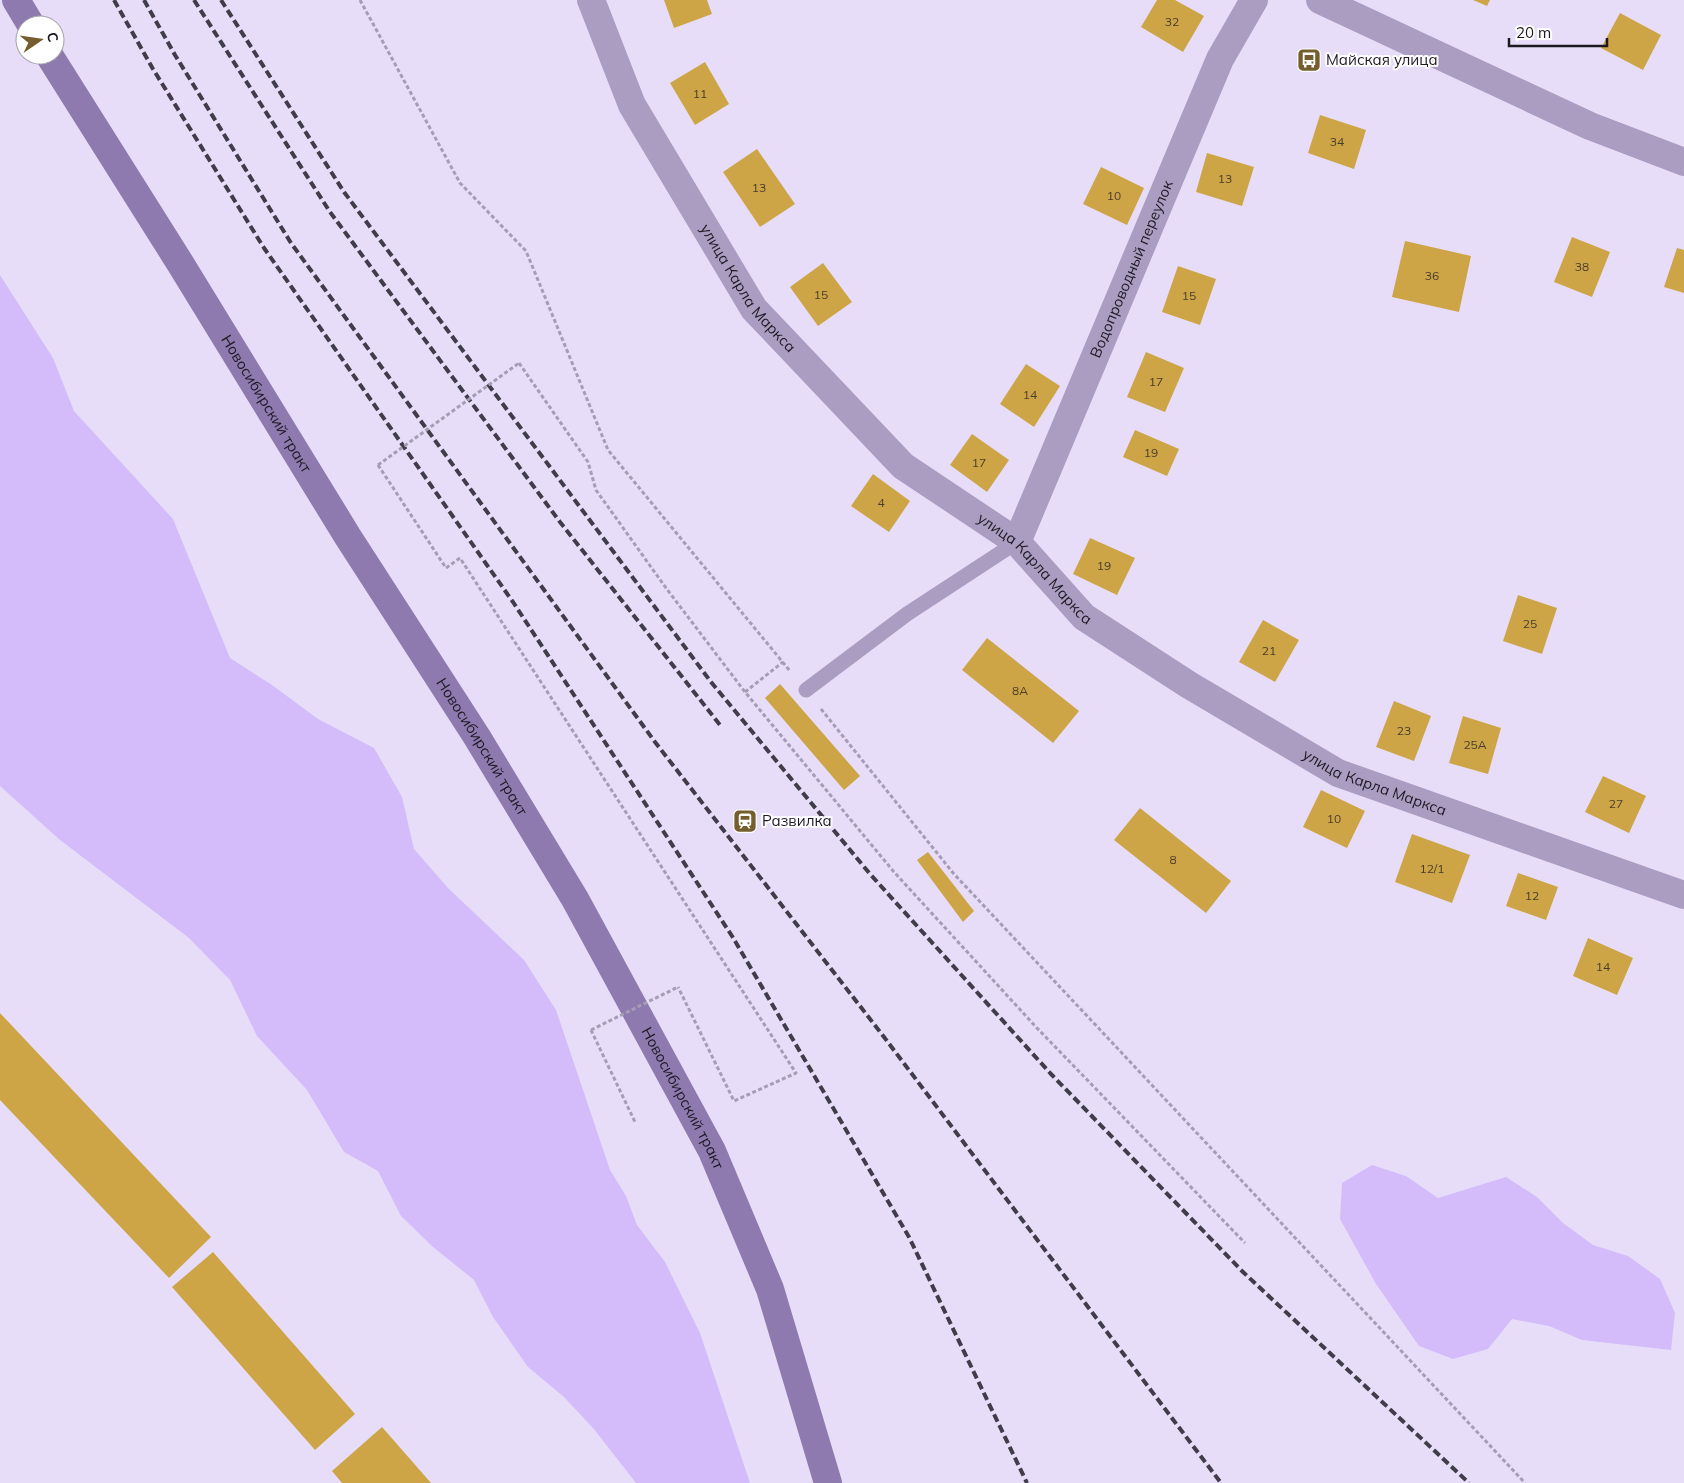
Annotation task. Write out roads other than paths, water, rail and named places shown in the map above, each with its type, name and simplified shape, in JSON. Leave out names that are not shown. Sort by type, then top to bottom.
[{"type":"main road","points":[[16,0],[25,15]]},
{"type":"main road","name":"Новосибирский тракт","points":[[55,65],[180,263],[348,537],[477,737],[575,899],[712,1151],[770,1289],[828,1483]]},
{"type":"street","name":"улица Карла Маркса","points":[[591,0],[632,105],[754,309],[903,466],[1017,542],[1084,617],[1189,685],[1338,773],[1684,895]]},
{"type":"street","name":"Водопроводный переулок","points":[[1017,542],[1220,60],[1254,0]]},
{"type":"street","points":[[1320,0],[1590,126],[1684,162]]},
{"type":"lane","points":[[806,690],[907,614],[1017,542]]},
{"type":"railway","points":[[114,0],[153,69],[264,248],[513,602],[732,936],[909,1237],[1027,1483]]},
{"type":"railway","points":[[144,0],[175,55],[291,243],[655,742],[884,1037],[1221,1483]]},
{"type":"railway","points":[[194,0],[330,212],[560,522],[720,725]]},
{"type":"railway","points":[[221,0],[344,192],[711,682],[870,874],[1051,1074],[1243,1272],[1469,1483]]},
{"type":"place","name":"Майская улица","points":[[1309,60]]},
{"type":"place","name":"Развилка","points":[[745,821]]}]
